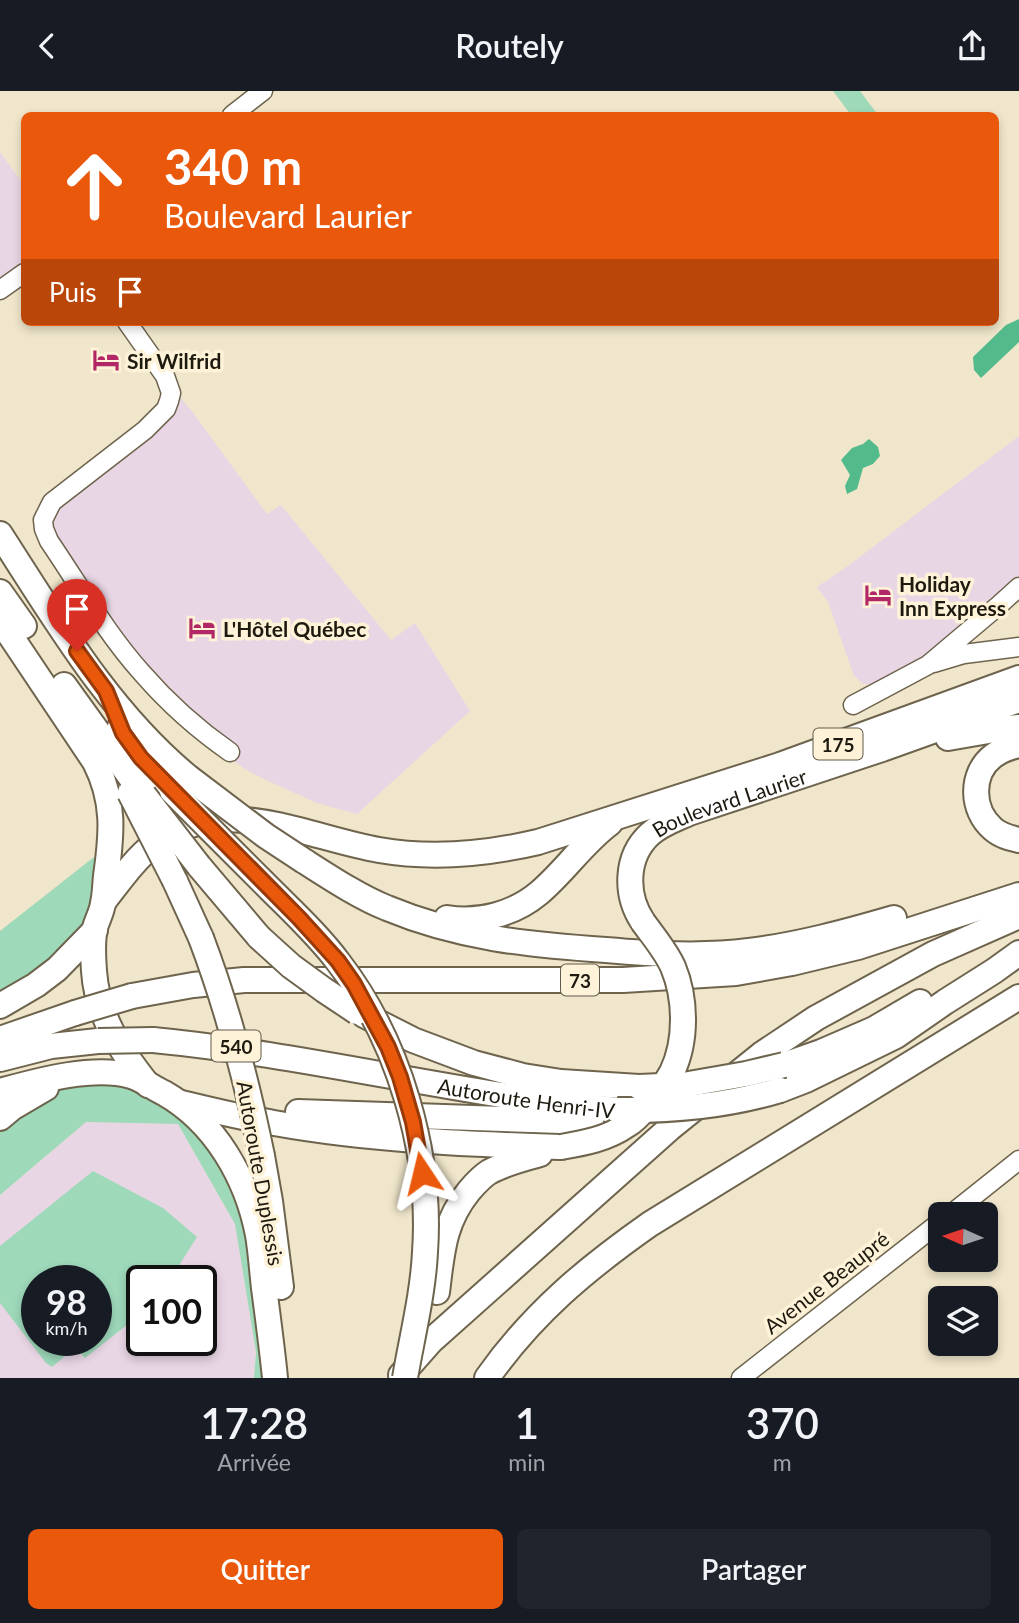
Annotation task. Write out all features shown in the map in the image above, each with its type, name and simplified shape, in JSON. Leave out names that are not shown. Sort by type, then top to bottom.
[{"type":"highway","points":[[0,534],[106,691],[123,733],[141,758],[350,888],[385,907],[428,923],[496,940],[632,952],[706,954],[800,943],[1019,883]]},
{"type":"highway","name":"Autoroute Duplessis","points":[[0,592],[135,791],[212,967],[249,1093],[262,1156],[277,1251],[289,1378]]},
{"type":"highway","points":[[0,616],[103,777],[111,812],[104,901],[95,930],[94,970],[97,995],[108,1026],[122,1051],[148,1085]]},
{"type":"highway","name":"Boulevard Laurier","points":[[561,1147],[604,1137],[627,1125],[657,1095],[672,1071],[680,1047],[683,1019],[680,991],[672,964],[637,912],[630,894],[630,874],[640,845],[650,834],[689,813],[882,750],[1016,684]]},
{"type":"highway","name":"Boulevard Laurier","points":[[656,804],[780,765],[1016,684]]},
{"type":"highway","points":[[882,750],[1019,727]]},
{"type":"highway","points":[[1019,745],[995,754],[987,761],[979,773],[976,798],[981,813],[994,830],[1004,837],[1019,840]]},
{"type":"highway","points":[[180,784],[338,961],[366,1005],[400,1077],[413,1122],[422,1173],[426,1224],[422,1280],[405,1378]]},
{"type":"highway","points":[[135,791],[259,937],[291,966],[357,1012],[413,1040],[474,1063],[523,1076],[561,1082],[639,1087],[682,1085],[784,1065],[874,1029],[967,973],[1019,951]]},
{"type":"highway","points":[[104,901],[150,847],[177,829],[199,822],[227,819],[254,821],[293,828],[381,851],[446,854],[505,850],[656,804]]},
{"type":"highway","points":[[350,888],[425,914],[451,919],[498,915],[539,893],[612,821],[656,804]]},
{"type":"highway","name":"73","points":[[0,1039],[132,996],[193,985],[244,980],[623,980],[736,973],[858,947],[1019,895]]},
{"type":"highway","points":[[399,1378],[431,1341],[670,1128],[762,1054],[816,1018],[933,954],[1019,916]]},
{"type":"highway","points":[[0,1006],[57,969],[95,930]]},
{"type":"highway","name":"Autoroute Henri-IV","points":[[0,1059],[51,1046],[98,1041],[153,1040],[216,1047],[558,1103],[609,1116],[657,1111],[704,1106],[768,1093],[806,1080],[896,1036],[994,971],[1019,951]]},
{"type":"highway","points":[[487,1378],[530,1324],[567,1287],[607,1254],[650,1224],[1019,997]]},
{"type":"highway","points":[[0,1091],[35,1082],[97,1072],[133,1076],[181,1103],[211,1132],[243,1186],[257,1235],[274,1378]]},
{"type":"highway","points":[[0,1118],[41,1090],[72,1076]]},
{"type":"highway","points":[[181,1103],[274,1123],[360,1134],[439,1142],[561,1147]]},
{"type":"highway","points":[[220,1112],[609,1116]]},
{"type":"highway","points":[[421,1378],[445,1234],[460,1202],[478,1181],[507,1163],[561,1147]]},
{"type":"street","points":[[236,112],[263,91]]},
{"type":"street","points":[[0,290],[21,275]]},
{"type":"street","points":[[130,326],[165,376],[171,393],[166,409],[145,430],[52,502],[43,520],[44,529],[48,541],[140,672],[188,720],[230,752]]},
{"type":"street","points":[[928,665],[1019,587]]},
{"type":"street","points":[[853,705],[928,665],[964,654],[1019,647]]},
{"type":"street","points":[[966,1202],[1019,1160]]},
{"type":"street","name":"Avenue Beaupré","points":[[741,1378],[928,1231]]},
{"type":"shaded area","points":[[0,152],[21,181],[21,275],[0,290]]},
{"type":"shaded area","points":[[169,384],[267,514],[281,505],[391,640],[415,623],[470,711],[357,814],[317,803],[266,780],[245,769],[202,738],[49,541],[47,510],[145,430]]},
{"type":"shaded area","points":[[1019,436],[1019,579],[931,651],[877,685],[863,684],[854,676],[828,602],[817,587]]},
{"type":"shaded area","points":[[86,1122],[178,1124],[235,1224],[256,1352],[254,1378],[0,1378],[0,1195]]},
{"type":"green space","points":[[833,91],[860,91],[876,112],[849,112]]},
{"type":"green space","points":[[1019,319],[1019,342],[981,378],[974,370],[973,357],[1006,325]]},
{"type":"green space","points":[[869,439],[878,447],[880,456],[873,464],[863,468],[857,489],[847,494],[845,486],[850,475],[841,460],[852,448]]},
{"type":"green space","points":[[94,857],[98,878],[89,926],[0,1006],[0,931]]},
{"type":"green space","points":[[98,1072],[181,1103],[243,1186],[272,1378],[254,1378],[256,1352],[235,1224],[178,1124],[86,1122],[0,1195],[0,1118],[12,1108]]},
{"type":"green space","points":[[93,1171],[163,1208],[197,1237],[179,1265],[126,1265],[126,1326],[112,1337],[112,1265],[21,1265],[21,1330],[0,1303],[0,1246]]},
{"type":"green space","points":[[41,1356],[65,1356],[52,1367]]},
{"type":"place","name":"Sir Wilfrid","points":[[106,360]]},
{"type":"place","name":"Holiday Inn Express","points":[[878,595]]},
{"type":"place","name":"L'Hôtel Québec","points":[[202,628]]},
{"type":"route","points":[[77,651],[106,691],[123,733],[141,758],[299,918],[338,961],[354,984],[388,1047],[400,1077],[413,1122],[422,1173]]}]
